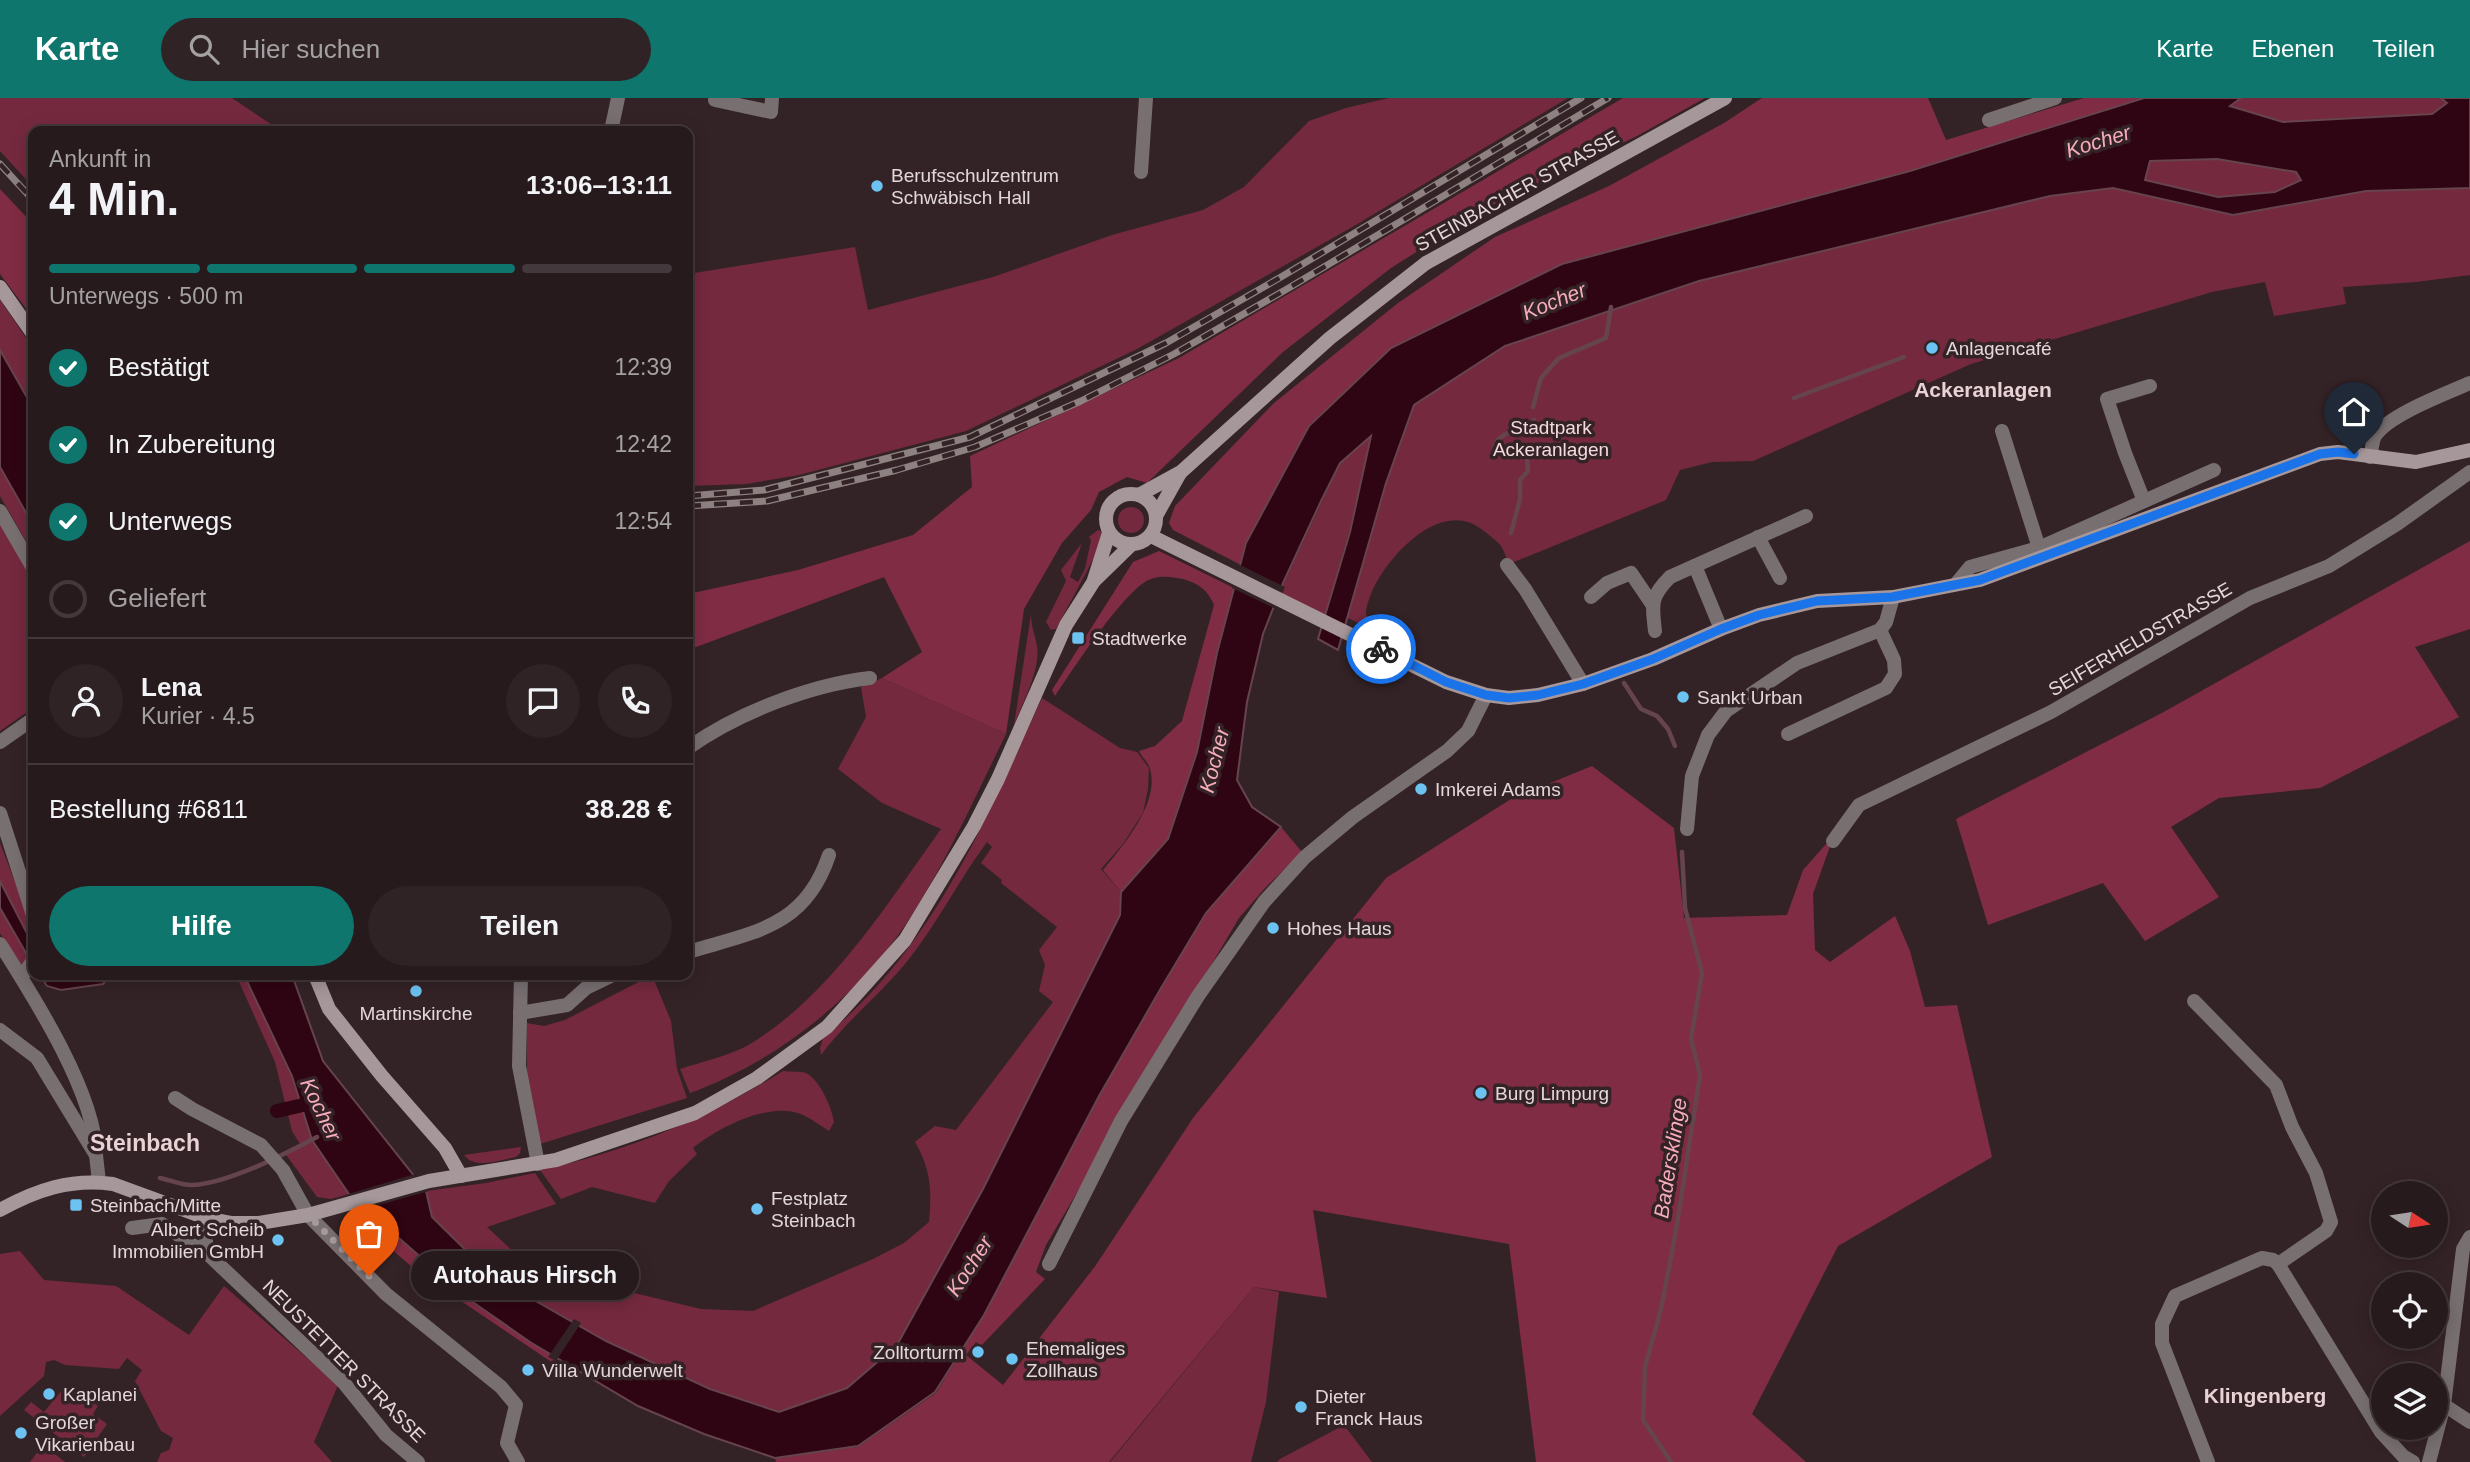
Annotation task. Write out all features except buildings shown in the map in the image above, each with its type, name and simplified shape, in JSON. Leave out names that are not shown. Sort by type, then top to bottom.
[{"type":"main road","name":"STEINBACHER STRASSE","points":[[1139,495],[1181,472],[1330,338],[1426,262],[1725,98]]},
{"type":"main road","points":[[0,288],[28,327]]},
{"type":"main road","points":[[1150,536],[1446,682],[1486,695],[1509,698],[1538,695],[1583,684],[1653,659],[1759,615],[1817,601],[1892,597],[1992,576],[2320,454],[2338,452],[2416,462],[2470,450]]},
{"type":"main road","name":"STEINBACHER STRASSE","points":[[1156,516],[1181,472]]},
{"type":"main road","points":[[1123,495],[1139,495],[1151,504],[1156,516],[1155,528],[1150,536],[1144,541],[1132,544],[1119,542],[1109,533],[1105,519],[1110,504],[1123,495]]},
{"type":"main road","points":[[1094,581],[1109,533]]},
{"type":"main road","points":[[0,1210],[55,1186],[99,1182],[114,1184],[206,1218],[232,1223],[260,1223],[308,1215],[429,1181],[556,1160],[695,1113],[757,1078],[827,1027],[905,940],[974,826],[998,779],[1066,625],[1094,581],[1132,544]]},
{"type":"main road","points":[[317,980],[329,1009],[382,1076],[445,1148],[461,1175]]},
{"type":"street","points":[[612,126],[618,98]]},
{"type":"street","points":[[715,100],[771,112],[772,98]]},
{"type":"street","points":[[1141,172],[1146,98]]},
{"type":"street","points":[[1989,120],[2055,98]]},
{"type":"street","points":[[2371,457],[2374,437],[2388,423],[2426,402],[2470,383]]},
{"type":"street","points":[[2144,501],[2124,453],[2107,399],[2150,386]]},
{"type":"street","points":[[2001,431],[2039,548]]},
{"type":"street","points":[[1956,584],[1970,568],[2039,548],[2214,470]]},
{"type":"street","name":"SEIFERHELDSTRASSE","points":[[1833,841],[1859,805],[2051,712],[2250,598],[2329,566],[2397,524],[2470,472]]},
{"type":"street","points":[[0,511],[28,559]]},
{"type":"street","points":[[1651,604],[1657,590],[1670,577],[1806,516]]},
{"type":"street","points":[[1758,537],[1780,578]]},
{"type":"street","points":[[1507,565],[1525,589],[1583,684]]},
{"type":"street","points":[[1695,566],[1721,629]]},
{"type":"street","points":[[1591,597],[1608,583],[1631,573],[1644,589],[1651,604],[1655,631]]},
{"type":"street","points":[[1687,829],[1692,776],[1708,735],[1726,711],[1797,663],[1880,630],[1886,622],[1892,597]]},
{"type":"street","points":[[1788,734],[1886,688],[1895,674],[1894,660],[1880,630]]},
{"type":"street","points":[[693,744],[754,711],[843,681],[870,678]]},
{"type":"street","points":[[1049,1264],[1121,1121],[1198,996],[1264,902],[1305,857],[1343,825],[1447,751],[1468,731],[1486,695]]},
{"type":"street","points":[[0,742],[28,722]]},
{"type":"street","points":[[0,813],[28,900]]},
{"type":"street","points":[[693,950],[775,925],[806,900],[822,877],[830,855]]},
{"type":"street","points":[[0,944],[27,968]]},
{"type":"street","points":[[32,980],[83,1098],[96,1138],[99,1182]]},
{"type":"street","points":[[521,980],[519,1066],[538,1164]]},
{"type":"street","points":[[520,1013],[567,1004],[586,988],[603,980]]},
{"type":"street","points":[[2194,1000],[2276,1085],[2292,1127],[2316,1173],[2331,1222],[2326,1231],[2278,1264]]},
{"type":"street","points":[[0,1030],[37,1058],[96,1155]]},
{"type":"street","points":[[175,1098],[261,1145],[283,1170],[308,1215],[386,1294],[440,1336],[508,1396],[516,1405],[507,1443],[518,1462]]},
{"type":"street","points":[[206,1218],[206,1251]]},
{"type":"street","name":"NEUSTETTER STRASSE","points":[[132,1228],[162,1224],[206,1251],[344,1383],[386,1435],[418,1462]]},
{"type":"street","points":[[2448,1372],[2463,1249],[2470,1237]]},
{"type":"street","points":[[2208,1462],[2162,1343],[2162,1324],[2175,1296],[2262,1258],[2278,1264],[2381,1432],[2403,1456],[2413,1462]]},
{"type":"street","points":[[2448,1408],[2470,1422]]},
{"type":"street","points":[[2430,1462],[2435,1440]]},
{"type":"green space","points":[[0,98],[232,98],[274,126],[28,126],[28,182],[0,151]]},
{"type":"green space","points":[[1389,98],[1568,98],[1354,226],[1137,349],[966,431],[799,475],[746,484],[693,486],[693,273],[855,247],[868,310],[993,277],[1112,235],[1203,210],[1244,187],[1309,121],[1346,108]]},
{"type":"green space","points":[[2241,98],[2441,98],[2448,103],[2432,114],[2283,122],[2230,106]]},
{"type":"green space","points":[[2217,159],[2297,172],[2301,180],[2275,192],[2218,197],[2145,181],[2150,161]]},
{"type":"green space","name":"Stadtpark Ackeranlagen","points":[[2113,188],[2233,215],[2366,191],[2470,188],[2470,275],[2343,287],[2346,304],[2274,316],[2265,282],[2212,292],[1971,364],[1753,461],[1712,462],[1680,470],[1666,500],[1509,564],[1502,547],[1469,522],[1452,520],[1436,524],[1406,544],[1382,573],[1367,607],[1369,628],[1348,618],[1386,483],[1414,405],[1505,346],[1698,281],[2050,196]]},
{"type":"green space","points":[[0,300],[28,341],[28,399],[0,350]]},
{"type":"green space","points":[[1373,435],[1322,624],[1276,600],[1340,463]]},
{"type":"green space","points":[[0,467],[28,516],[28,544],[0,496]]},
{"type":"green space","points":[[1131,507],[1141,510],[1144,520],[1141,530],[1131,533],[1121,530],[1118,520],[1121,510]]},
{"type":"green space","points":[[0,523],[28,571],[28,711],[0,731]]},
{"type":"green space","points":[[1098,530],[1103,532],[1097,552],[1056,629],[1051,630],[1046,622],[1066,581],[1061,570],[1082,543],[1070,577],[1078,582],[1085,569],[1091,540],[1089,537]]},
{"type":"green space","points":[[1031,614],[1037,646],[1036,665],[1014,725]]},
{"type":"green space","points":[[882,678],[1006,734],[928,889],[871,969],[818,1020],[788,1042],[724,1079],[690,1093],[680,1069],[743,1048],[779,1024],[806,1000],[856,946],[941,829],[882,803],[838,769],[866,717],[861,687]]},
{"type":"green space","points":[[1042,698],[1120,748],[1137,752],[1149,768],[1143,813],[1123,844],[1101,869],[1121,892],[1120,915],[983,1189],[897,1345],[847,1388],[779,1412],[710,1389],[606,1341],[492,1276],[432,1217],[426,1191],[535,1173],[556,1204],[487,1227],[518,1256],[605,1296],[630,1292],[701,1309],[753,1311],[873,1259],[904,1243],[929,1222],[929,1181],[915,1142],[935,1126],[956,1130],[1053,1002],[1039,991],[1045,965],[1039,950],[1057,927],[1001,883],[1002,880],[981,863],[992,847],[987,842],[909,959],[821,1055],[820,1048],[823,1038],[862,1003],[895,965],[925,924],[976,837]]},
{"type":"green space","points":[[0,843],[28,916],[28,935],[0,881]]},
{"type":"green space","points":[[0,908],[28,957],[20,967],[0,933]]},
{"type":"green space","points":[[238,980],[246,980],[292,1076],[312,1140],[349,1194],[331,1199],[317,1197],[284,1152],[300,1144],[292,1131],[275,1062]]},
{"type":"green space","points":[[642,980],[654,980],[671,1021],[677,1069],[687,1098],[540,1144],[527,1075],[527,1023],[544,1026],[565,1020]]},
{"type":"green space","points":[[783,1071],[806,1073],[816,1082],[833,1116],[834,1122],[829,1131],[805,1116],[792,1112],[777,1111],[746,1118],[716,1132],[693,1148],[697,1154],[669,1181],[655,1203],[592,1187],[561,1199],[540,1170],[604,1154],[666,1131],[726,1104]]},
{"type":"green space","points":[[521,1147],[516,1157],[488,1163],[469,1160],[464,1155]]},
{"type":"green space","points":[[20,1251],[44,1280],[116,1286],[189,1335],[224,1286],[338,1385],[314,1442],[332,1462],[157,1462],[161,1453],[169,1450],[173,1438],[161,1431],[135,1381],[142,1370],[127,1358],[119,1369],[65,1365],[54,1360],[46,1362],[44,1376],[0,1416],[0,1254]]},
{"type":"green space","points":[[1254,1287],[1279,1292],[1266,1402],[1251,1462],[1110,1462]]},
{"type":"green space","points":[[66,1385],[98,1406],[93,1414],[107,1424],[84,1457],[24,1410],[31,1402],[44,1412]]},
{"type":"green space","points":[[1344,1425],[1372,1462],[1277,1462],[1280,1459]]},
{"type":"green space","points":[[43,1445],[65,1462],[30,1462]]},
{"type":"shaded area","points":[[1623,98],[1705,98],[1637,136],[1484,209],[1391,268],[1283,352],[1147,483],[1127,477],[1099,492],[1091,510],[1062,543],[1024,609],[1006,734],[882,678],[922,652],[884,577],[693,648],[693,593],[798,570],[913,535],[972,487],[970,456],[1179,358]]},
{"type":"shaded area","points":[[1762,98],[1928,98],[1946,140],[2084,98],[2144,98],[1910,171],[1562,264],[1391,348],[1309,426],[1246,543],[1241,565],[1173,530],[1169,523],[1175,506],[1274,403],[1398,303],[1495,237],[1609,186],[1724,123]]},
{"type":"shaded area","points":[[0,189],[28,219],[28,311],[0,274]]},
{"type":"shaded area","points":[[2470,541],[2470,629],[2415,647],[2459,717],[2320,788],[2219,798],[2171,827],[2219,897],[2145,941],[2103,883],[1988,925],[1956,819],[2160,714]]},
{"type":"shaded area","points":[[1159,551],[1236,589],[1217,653],[1197,752],[1168,839],[1121,892],[1103,870],[1138,823],[1150,796],[1150,769],[1139,751],[1155,746],[1182,721],[1214,605],[1212,600],[1198,585],[1179,578],[1158,577],[1140,585],[1114,613],[1055,696],[1052,690],[1133,562]]},
{"type":"shaded area","points":[[1592,766],[1674,828],[1684,918],[1787,915],[1803,870],[1834,835],[1813,894],[1815,950],[1830,962],[1895,916],[1910,951],[1925,1007],[1957,1005],[1992,1157],[1838,1246],[1752,1414],[1806,1462],[1536,1462],[1509,1244],[1313,1210],[1327,1298],[1254,1287],[1109,1462],[776,1462],[775,1458],[858,1447],[936,1393],[984,1315],[1099,1096],[1206,913],[1281,827],[1302,852],[1239,918],[1046,1245],[1036,1272],[1045,1279],[981,1346],[976,1342],[966,1355],[1003,1385],[1096,1265],[1193,1118],[1386,878],[1511,799]]},
{"type":"shaded area","points":[[365,1208],[481,1307],[557,1357],[553,1363],[418,1272],[349,1213]]},
{"type":"water","name":"Kocher","points":[[2144,98],[2241,98],[2230,106],[2283,122],[2432,114],[2447,103],[2441,98],[2470,98],[2470,188],[2366,191],[2233,215],[2113,188],[2050,196],[1699,281],[1505,346],[1414,405],[1386,483],[1338,650],[1318,639],[1350,532],[1371,436],[1340,463],[1321,501],[1263,634],[1247,702],[1237,780],[1252,807],[1281,827],[1206,913],[1099,1096],[984,1315],[935,1392],[858,1446],[775,1458],[704,1434],[638,1406],[530,1342],[467,1298],[349,1194],[312,1140],[292,1076],[246,980],[294,980],[323,1061],[426,1191],[432,1217],[492,1276],[606,1341],[710,1389],[779,1412],[847,1388],[897,1345],[983,1189],[1120,915],[1121,892],[1168,839],[1197,752],[1217,653],[1246,543],[1309,426],[1391,348],[1562,264],[1910,171]],"holes":[[[2217,159],[2296,172],[2301,180],[2275,192],[2218,197],[2145,180],[2150,161]]]},
{"type":"water","points":[[0,350],[28,399],[28,516],[0,467]]},
{"type":"water","points":[[0,881],[28,935],[28,956],[0,908]]},
{"type":"water","points":[[43,980],[106,980],[103,984],[61,990],[47,986]]},
{"type":"pier","points":[[1238,564],[1285,587],[1276,609],[1232,588]]},
{"type":"pier","points":[[415,1174],[429,1191],[361,1210],[345,1195]]},
{"type":"pier","points":[[574,1319],[581,1323],[556,1361],[548,1357]]},
{"type":"waterway","points":[[1533,407],[1541,378],[1559,358],[1606,338],[1611,307]]},
{"type":"waterway","points":[[1794,398],[1904,357]]},
{"type":"waterway","points":[[1511,533],[1520,499],[1520,480],[1528,471],[1527,458],[1494,449],[1503,436],[1531,426],[1534,420]]},
{"type":"waterway","name":"Badersklinge","points":[[1624,683],[1641,709],[1657,716],[1668,729],[1675,746]]},
{"type":"waterway","name":"Badersklinge","points":[[1671,1462],[1643,1420],[1645,1367],[1661,1309],[1676,1231],[1700,1075],[1691,1039],[1702,973],[1685,908],[1682,852]]},
{"type":"waterway","name":"Kocher","points":[[277,1111],[316,1102]]},
{"type":"waterway","name":"Kocher","points":[[160,1178],[189,1185],[223,1179],[256,1167],[317,1137]]},
{"type":"railway","points":[[693,496],[764,490],[970,437],[1166,343],[1581,98]]},
{"type":"railway","points":[[693,506],[767,501],[897,470],[975,447],[1081,401],[1174,354],[1608,98]]},
{"type":"railway","points":[[0,164],[28,195]]},
{"type":"way so far","points":[[369,1276],[308,1215],[429,1181],[556,1160],[695,1113],[757,1078],[827,1027],[905,940],[974,826],[998,779],[1066,625],[1094,581],[1132,544],[1144,541],[1150,536],[1381,649]]},
{"type":"place","name":"Berufsschulzentrum Schwäbisch Hall","points":[[877,186]]},
{"type":"place","name":"Anlagencafé","points":[[1932,348]]},
{"type":"place","name":"Stadtwerke","points":[[1078,638]]},
{"type":"place","name":"Sankt Urban","points":[[1683,697]]},
{"type":"place","name":"Imkerei Adams","points":[[1421,789]]},
{"type":"place","name":"Hohes Haus","points":[[1273,928]]},
{"type":"place","name":"Martinskirche","points":[[416,991]]},
{"type":"place","name":"Burg Limpurg","points":[[1481,1093]]},
{"type":"place","name":"Steinbach/Mitte","points":[[76,1205]]},
{"type":"place","name":"Festplatz Steinbach","points":[[757,1209]]},
{"type":"place","name":"Albert Scheib Immobilien GmbH","points":[[278,1240]]},
{"type":"place","name":"Autohaus Hirsch","points":[[369,1276]]},
{"type":"place","name":"Zolltorturm","points":[[978,1352]]},
{"type":"place","name":"Ehemaliges Zollhaus","points":[[1012,1359]]},
{"type":"place","name":"Villa Wunderwelt","points":[[528,1370]]},
{"type":"place","name":"Kaplanei","points":[[49,1394]]},
{"type":"place","name":"Dieter Franck Haus","points":[[1301,1407]]},
{"type":"place","name":"Großer Vikarienbau","points":[[21,1433]]},
{"type":"district","name":"Ackeranlagen","points":[[1983,389]]},
{"type":"district","name":"Steinbach","points":[[145,1143]]},
{"type":"district","name":"Klingenberg","points":[[2265,1395]]},
{"type":"route","points":[[1381,649],[1446,682],[1486,695],[1509,698],[1538,695],[1583,684],[1653,659],[1759,615],[1817,601],[1892,597],[1980,580],[2320,454],[2354,454]]}]
